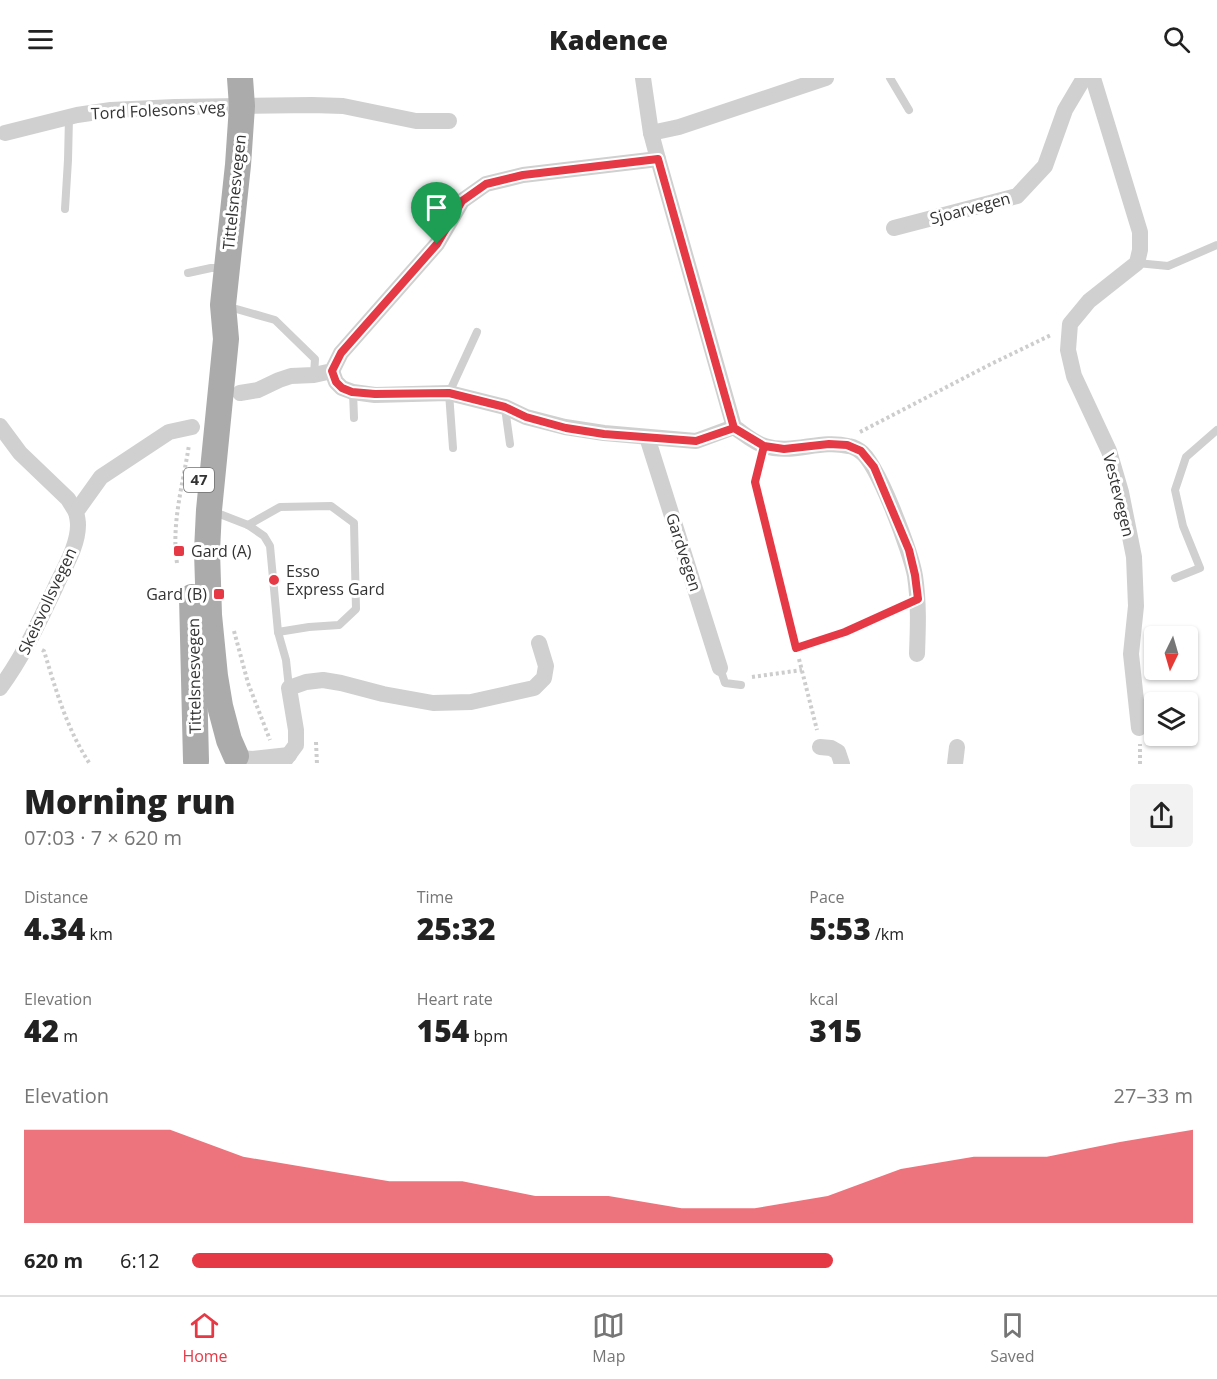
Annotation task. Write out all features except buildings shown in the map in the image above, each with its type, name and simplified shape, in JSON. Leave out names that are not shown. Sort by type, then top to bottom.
[{"type":"main road","name":"Tittelsnesvegen","points":[[239,759],[229,740],[215,676],[209,615],[207,551],[226,339],[223,305],[238,165],[242,106],[240,78]]},
{"type":"main road","name":"Tittelsnesvegen","points":[[195,762],[193,533],[213,337],[223,305]]},
{"type":"main road","name":"47","points":[[195,762],[202,754],[220,749],[229,751],[239,759]]},
{"type":"street","points":[[643,78],[651,133],[734,428],[764,446],[784,449],[829,444],[847,445],[861,451],[874,467],[909,550],[915,575],[919,619],[917,654]]},
{"type":"street","points":[[651,133],[679,127],[826,78]]},
{"type":"street","name":"Sjoarvegen","points":[[894,228],[1017,196],[1045,166],[1065,110],[1084,78]]},
{"type":"street","points":[[1070,324],[1089,301],[1137,263],[1140,250],[1140,232],[1093,78]]},
{"type":"street","name":"Tord Folesons veg","points":[[5,133],[69,117],[111,110],[175,107],[343,106],[416,121],[449,121]]},
{"type":"street","points":[[658,159],[523,175],[486,184],[462,201],[437,244],[341,353],[332,371],[336,382],[342,388],[352,392],[449,393],[505,407],[526,417],[566,428],[604,434],[696,441],[734,428]]},
{"type":"street","name":"Vestevegen","points":[[1070,324],[1068,350],[1074,376],[1109,451],[1121,492],[1134,557],[1136,606],[1131,654],[1139,728]]},
{"type":"street","points":[[240,393],[258,390],[291,376],[332,371]]},
{"type":"street","points":[[0,426],[20,453],[68,499],[76,512],[101,477],[169,432],[192,427]]},
{"type":"street","name":"Gardvegen","points":[[647,437],[720,668]]},
{"type":"street","name":"Skeisvollsvegen","points":[[0,688],[15,668],[66,563],[75,542],[78,526],[76,512]]},
{"type":"street","points":[[239,759],[286,759],[296,745],[296,730],[289,688],[306,682],[323,680],[433,703],[471,702],[534,688],[544,678],[546,666],[539,643]]},
{"type":"street","points":[[819,740],[838,752],[842,764]]},
{"type":"lane","points":[[890,78],[909,110]]},
{"type":"lane","points":[[64,209],[69,117]]},
{"type":"lane","points":[[1137,263],[1168,266],[1217,245]]},
{"type":"lane","points":[[188,273],[212,268],[226,268]]},
{"type":"lane","points":[[223,305],[275,320],[315,359],[314,375]]},
{"type":"lane","points":[[453,448],[449,393],[477,332]]},
{"type":"lane","points":[[352,392],[354,418]]},
{"type":"lane","points":[[505,407],[510,444]]},
{"type":"lane","points":[[1175,578],[1200,568],[1184,526],[1175,490],[1186,457],[1217,430]]},
{"type":"lane","points":[[248,525],[280,507],[331,506],[354,523],[356,609],[339,625],[278,632]]},
{"type":"lane","points":[[209,510],[248,525],[264,536],[270,546],[278,632],[286,660],[289,688]]},
{"type":"lane","points":[[796,648],[845,632],[918,599]]},
{"type":"lane","points":[[720,668],[725,683],[741,685]]},
{"type":"path","points":[[847,445],[859,433],[880,421],[1070,324]]},
{"type":"path","points":[[764,446],[755,482],[819,740]]},
{"type":"path","points":[[234,629],[248,683],[270,740]]},
{"type":"path","points":[[30,639],[44,651],[67,721],[81,751],[90,764]]},
{"type":"path","points":[[731,684],[742,679],[802,670]]},
{"type":"place","name":"Gard (A)","points":[[179,551]]},
{"type":"place","name":"Esso Express Gard","points":[[274,580]]},
{"type":"place","name":"Gard (B)","points":[[219,594]]},
{"type":"route","points":[[437,244],[341,353],[332,371],[336,382],[342,388],[352,392],[375,394],[449,393],[505,407],[526,417],[566,428],[604,434],[696,441],[734,428],[764,446],[755,482],[796,648],[845,632],[918,599],[909,550],[874,467],[861,451],[847,445],[829,444],[784,449],[764,446],[734,428],[658,159],[523,175],[486,184],[462,201],[437,244]]}]
